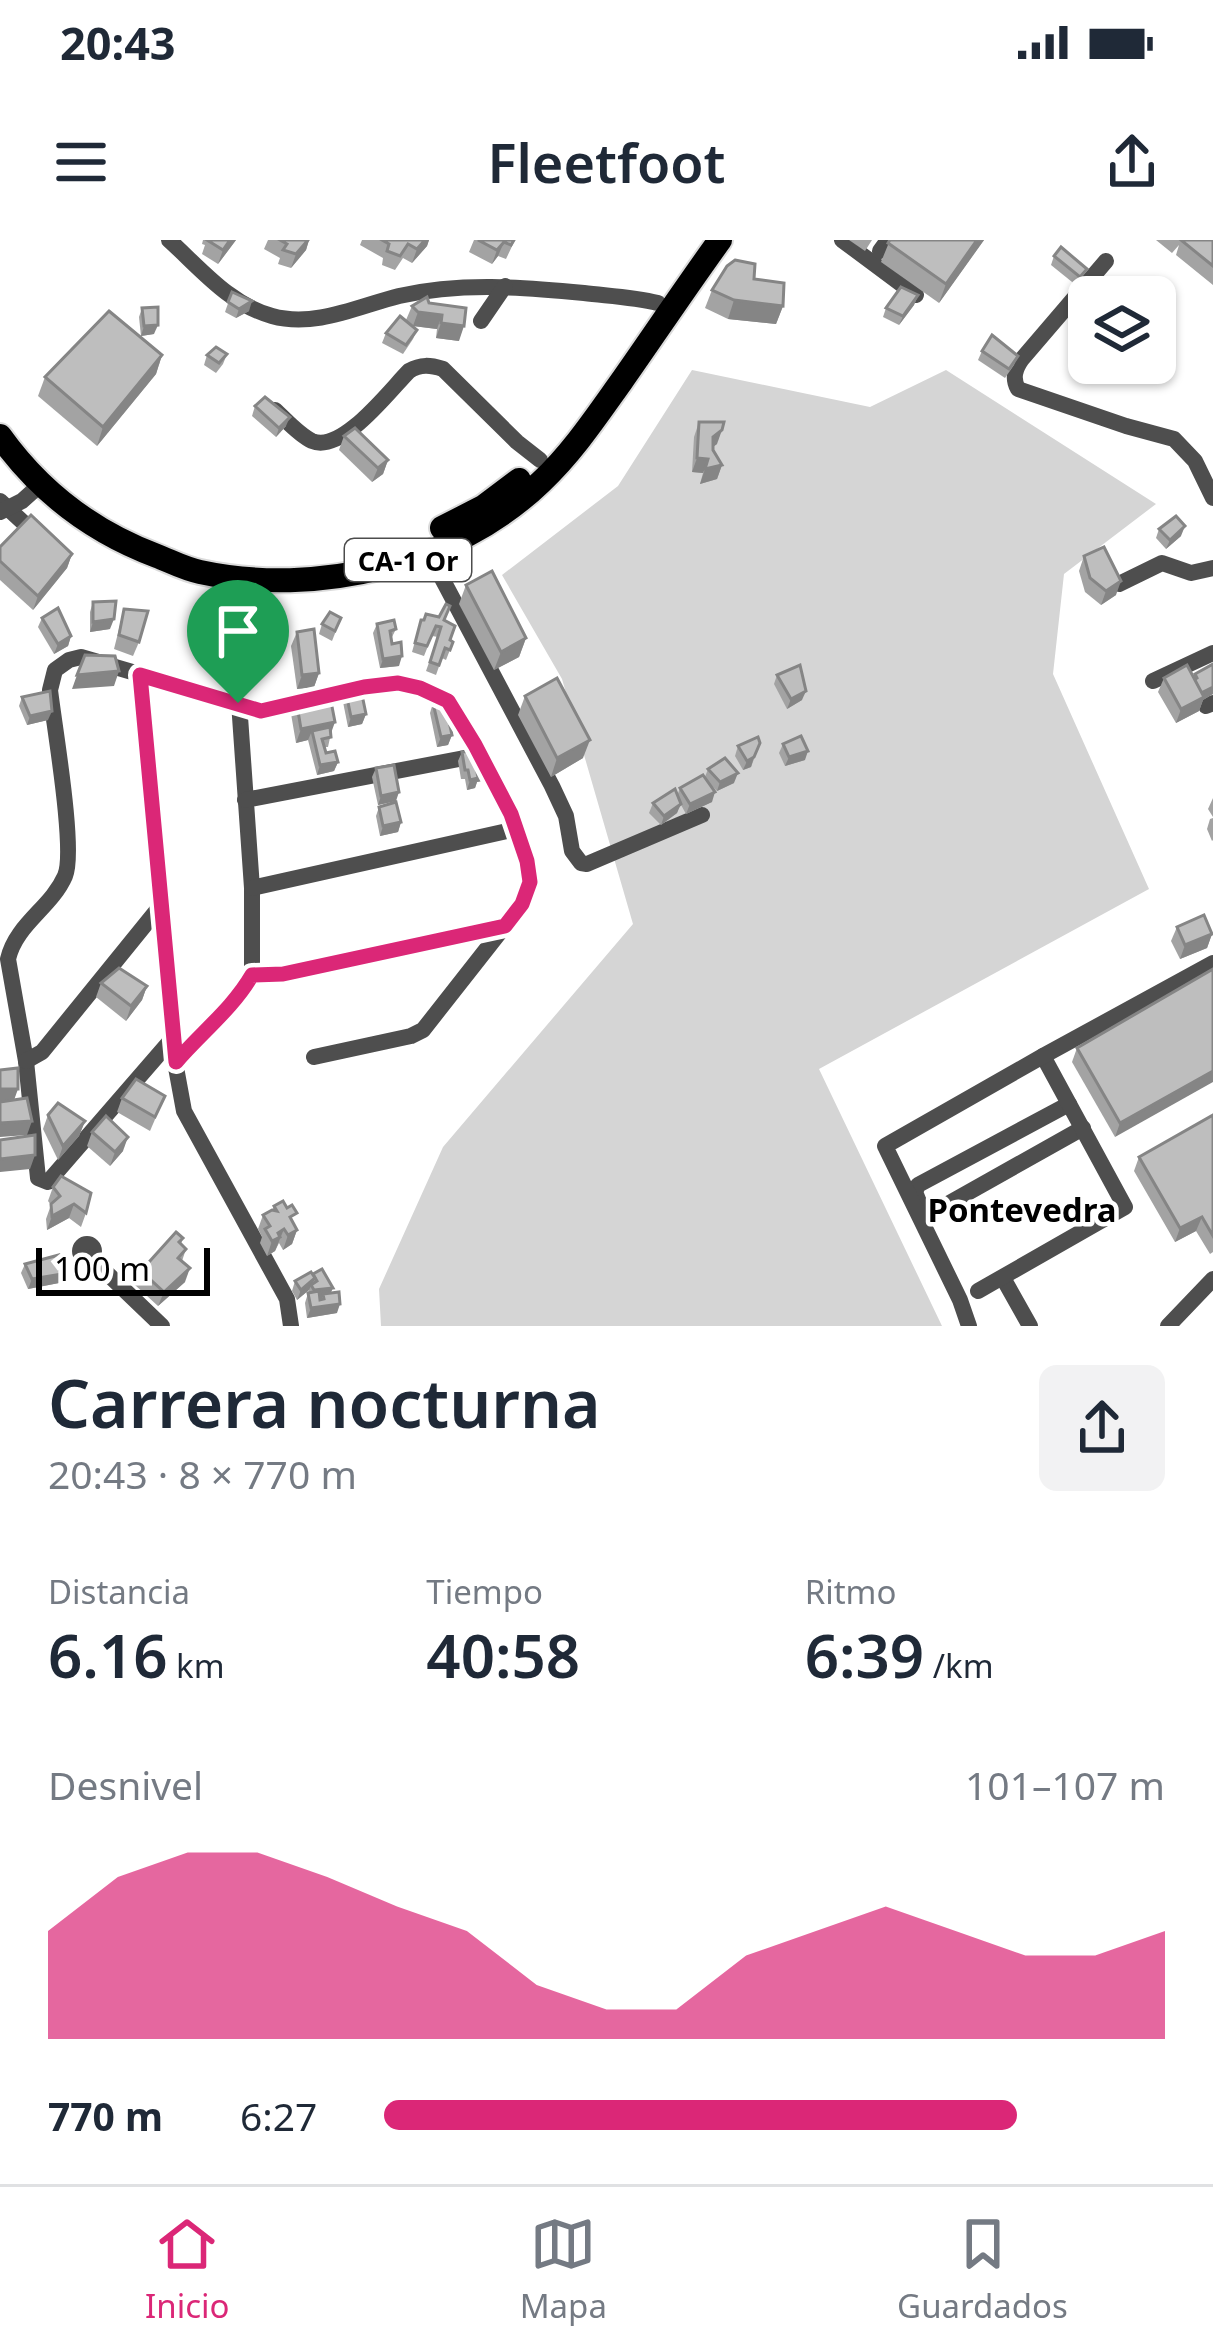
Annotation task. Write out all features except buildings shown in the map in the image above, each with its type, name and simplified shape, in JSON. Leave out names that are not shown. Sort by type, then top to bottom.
[{"type":"highway","name":"CA-1 Or","points":[[0,418],[52,479],[110,521],[178,550],[253,565],[324,562],[397,548],[483,507],[540,460],[594,394],[701,240]]},
{"type":"highway","name":"CA-1 Or","points":[[0,436],[25,470],[72,511],[122,543],[186,568],[236,577],[289,579],[386,566],[428,552],[502,514],[557,466],[720,240]]},
{"type":"street","points":[[169,240],[226,294],[277,318],[347,313],[398,297],[505,286],[658,303]]},
{"type":"street","points":[[842,240],[916,295]]},
{"type":"street","points":[[1106,261],[1022,359],[1014,382],[1018,389],[1174,440],[1195,461],[1213,498]]},
{"type":"street","points":[[481,321],[505,286]]},
{"type":"street","points":[[275,410],[309,440],[331,442],[347,434],[410,370],[428,365],[442,369],[540,460]]},
{"type":"street","points":[[2,507],[22,501],[40,484]]},
{"type":"street","points":[[2,507],[46,543]]},
{"type":"street","points":[[428,552],[552,786],[580,863],[702,815]]},
{"type":"street","points":[[1119,584],[1162,563],[1191,573],[1213,568]]},
{"type":"street","points":[[176,1062],[252,975],[252,888],[238,696],[230,674],[239,644],[236,577]]},
{"type":"street","points":[[1154,681],[1213,653]]},
{"type":"street","points":[[172,1039],[48,1182],[38,1178],[26,1061],[8,959],[11,944],[53,898],[68,870],[50,690],[55,670],[81,657],[238,696],[250,710],[364,687],[398,683],[420,688],[448,701],[480,755],[527,861],[530,882],[522,904],[423,1030],[314,1057]]},
{"type":"street","points":[[140,675],[172,1039],[184,1111],[287,1299],[291,1326]]},
{"type":"street","points":[[245,800],[480,755]]},
{"type":"street","points":[[252,888],[516,829]]},
{"type":"street","points":[[26,1061],[42,1052],[161,904]]},
{"type":"street","points":[[252,975],[283,974],[505,926]]},
{"type":"street","points":[[969,1326],[885,1146],[1213,963]]},
{"type":"street","points":[[978,1291],[1125,1207],[1042,1056]]},
{"type":"street","points":[[1069,1104],[918,1185],[915,1192],[923,1212],[930,1214],[1083,1128]]},
{"type":"street","points":[[90,1257],[162,1326]]},
{"type":"street","points":[[1003,1278],[1030,1326]]},
{"type":"street","points":[[1168,1326],[1213,1279]]},
{"type":"shaded area","points":[[692,370],[870,407],[946,370],[1156,504],[1064,574],[1053,674],[1149,889],[819,1069],[942,1326],[381,1326],[379,1289],[443,1147],[633,924],[562,679],[502,575],[618,486]]},
{"type":"district","name":"Pontevedra","points":[[1022,1209]]},
{"type":"route","points":[[140,675],[238,703],[261,711],[398,683],[448,701],[511,814],[530,882],[522,904],[505,926],[283,974],[252,975],[244,990],[176,1062],[140,675]]}]
